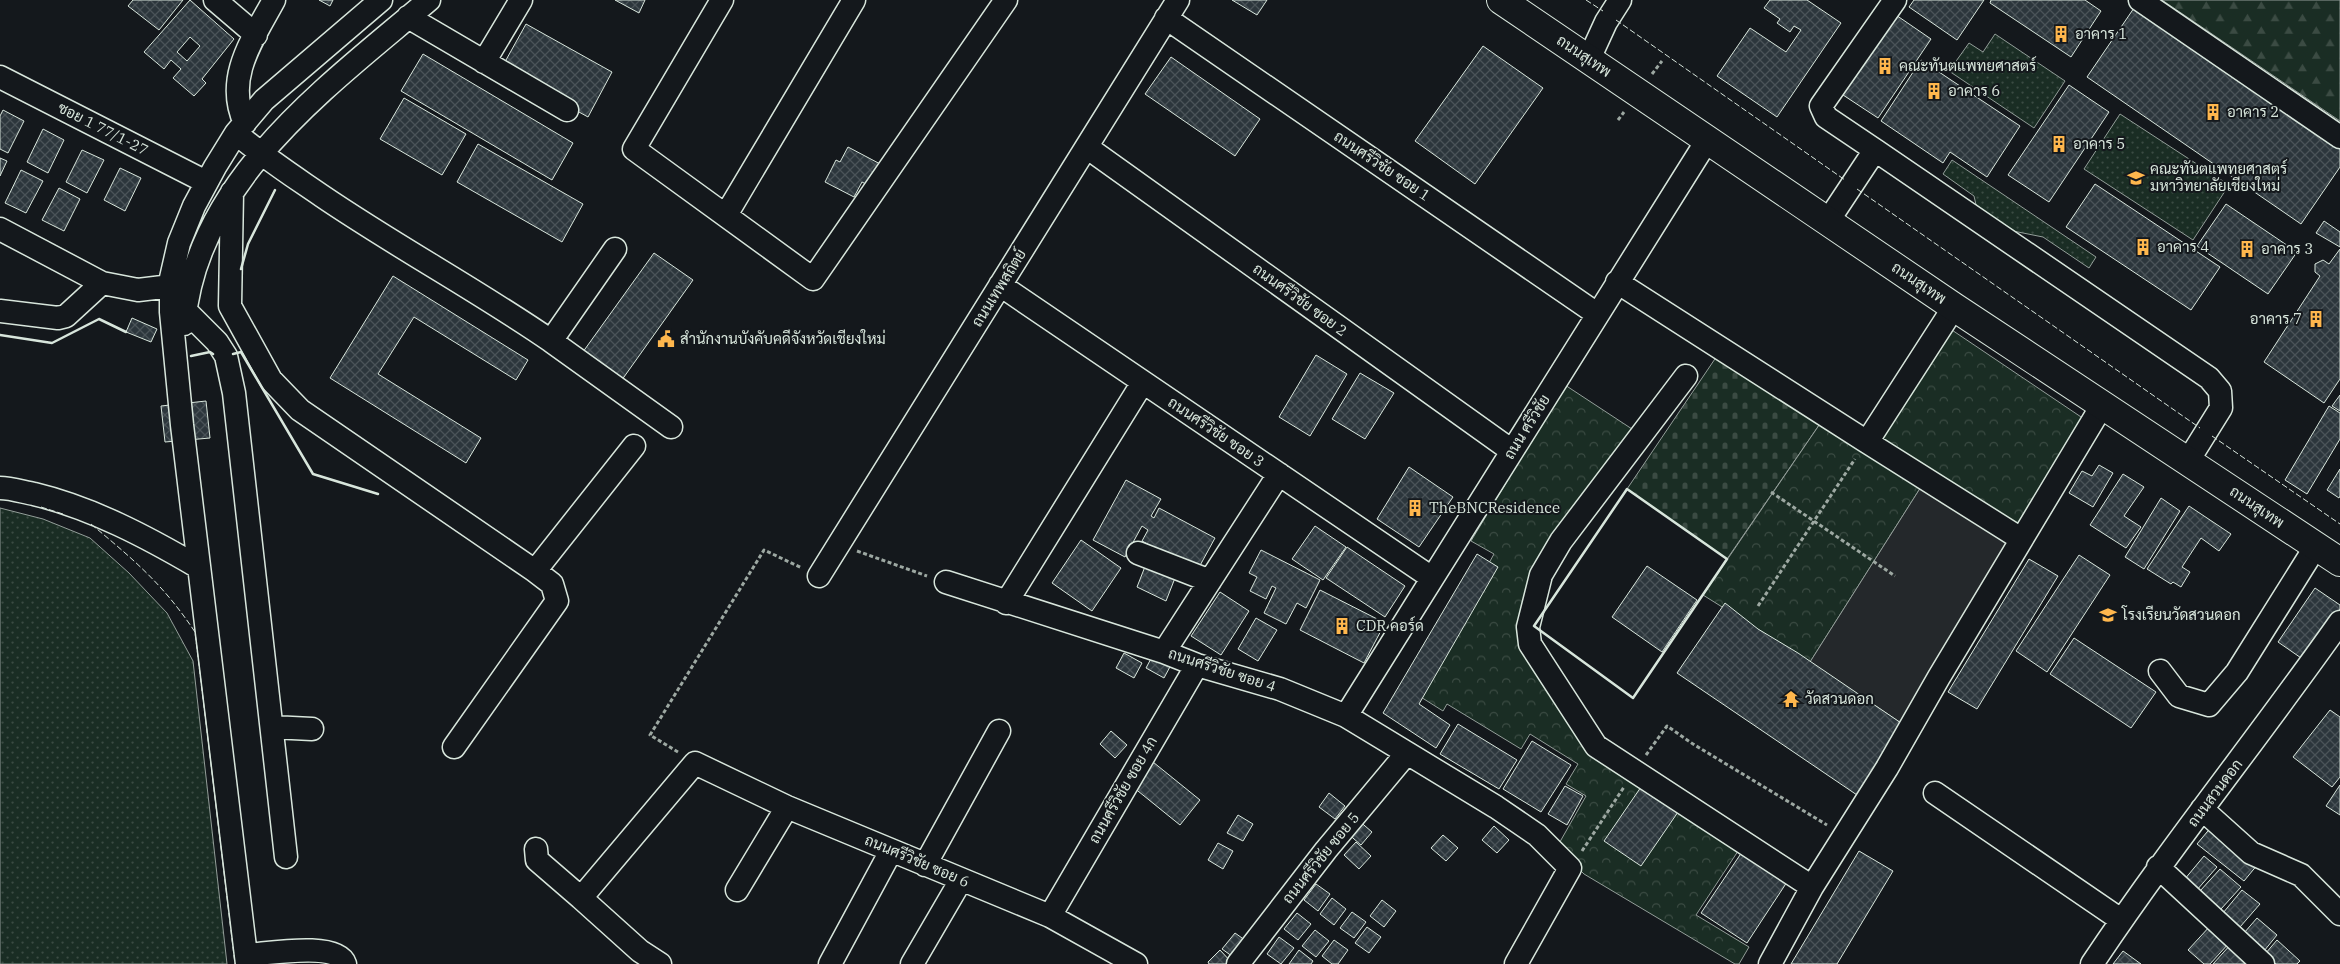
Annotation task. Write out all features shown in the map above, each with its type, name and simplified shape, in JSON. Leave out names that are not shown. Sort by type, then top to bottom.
[{"type":"main road","name":"ถนนสุเทพ","points":[[1501,0],[1954,307],[2340,562]]},
{"type":"street","points":[[215,0],[256,35]]},
{"type":"street","points":[[274,0],[245,56],[237,86],[240,128],[261,155],[380,235],[504,309],[671,427]]},
{"type":"street","points":[[346,964],[344,959],[335,953],[320,950],[246,960],[198,568],[171,312],[171,286],[179,243],[206,182],[240,128],[277,89],[381,0]]},
{"type":"street","points":[[179,382],[186,297],[206,237],[232,192],[293,118],[329,84],[429,0]]},
{"type":"street","points":[[484,62],[521,0]]},
{"type":"street","points":[[722,0],[634,149],[813,279],[1006,0]]},
{"type":"street","points":[[726,215],[854,0]]},
{"type":"street","points":[[1589,59],[1606,22],[1620,0]]},
{"type":"street","points":[[1895,0],[1821,106],[1826,117],[2209,378],[2220,392],[2221,408],[2188,461]]},
{"type":"street","points":[[2140,0],[2340,137]]},
{"type":"street","name":"ถนนเทพสถิตย์","points":[[819,576],[1000,285],[1088,148],[1172,9]]},
{"type":"street","name":"ถนนศรีวิชัย ซอย 1","points":[[1172,9],[1597,314]]},
{"type":"street","points":[[408,17],[566,110]]},
{"type":"street","name":"ซอย 1 77/1-27","points":[[0,77],[206,182]]},
{"type":"street","name":"ถนน ศรีวิชัย","points":[[1346,716],[1708,139]]},
{"type":"street","name":"ถนนศรีวิชัย ซอย 2","points":[[1088,148],[1512,451]]},
{"type":"street","points":[[1828,221],[1874,150]]},
{"type":"street","points":[[232,192],[230,306],[271,380],[300,410],[535,570],[552,584],[556,601],[454,747]]},
{"type":"street","points":[[0,229],[102,283],[134,289],[171,286]]},
{"type":"street","points":[[551,342],[615,249]]},
{"type":"street","points":[[1617,282],[2021,540]]},
{"type":"street","points":[[0,311],[58,318],[66,316],[102,283]]},
{"type":"street","name":"ถนนศรีวิชัย ซอย 3","points":[[1000,285],[1432,578]]},
{"type":"street","points":[[1867,442],[1954,307]]},
{"type":"street","points":[[185,310],[217,342],[226,356],[234,394],[286,857]]},
{"type":"street","points":[[1686,376],[1561,541],[1541,575],[1528,627],[1530,644],[1596,746],[1812,887]]},
{"type":"street","points":[[1006,603],[1143,382]]},
{"type":"street","points":[[1770,964],[1812,887],[1888,768],[2102,404]]},
{"type":"street","points":[[535,570],[634,446]]},
{"type":"street","points":[[1164,652],[1279,474]]},
{"type":"street","points":[[0,488],[54,499],[93,514],[156,542],[198,568]]},
{"type":"street","points":[[2160,671],[2179,696],[2210,705],[2237,672],[2316,546]]},
{"type":"street","points":[[1138,554],[1210,581]]},
{"type":"street","name":"ถนนศรีวิชัย ซอย 4","points":[[946,582],[1006,603],[1164,652],[1197,665],[1280,689],[1346,716],[1504,812],[1537,835],[1570,868]]},
{"type":"street","name":"ถนนสวนดอก","points":[[2092,964],[2158,867],[2280,707],[2340,622]]},
{"type":"street","name":"ถนนศรีวิชัย ซอย 4ก","points":[[1050,916],[1197,665]]},
{"type":"street","points":[[272,727],[312,729]]},
{"type":"street","points":[[925,865],[999,731]]},
{"type":"street","name":"ถนนศรีวิชัย ซอย 5","points":[[1238,964],[1326,850],[1407,753]]},
{"type":"street","points":[[581,898],[695,763]]},
{"type":"street","name":"ถนนศรีวิชัย ซอย 6","points":[[695,763],[787,807],[1050,916],[1136,964]]},
{"type":"street","points":[[1935,793],[2121,920]]},
{"type":"street","points":[[737,890],[787,807]]},
{"type":"street","points":[[2202,809],[2251,853],[2279,867],[2301,874],[2340,914]]},
{"type":"street","points":[[536,850],[538,860],[640,951],[660,964]]},
{"type":"street","points":[[830,964],[891,851]]},
{"type":"street","points":[[2158,867],[2263,964]]},
{"type":"street","points":[[1516,964],[1570,868]]},
{"type":"street","points":[[912,964],[961,880]]},
{"type":"path","points":[[1758,606],[1867,442]]},
{"type":"path","points":[[1771,492],[1895,576]]},
{"type":"path","points":[[838,545],[946,582]]},
{"type":"path","points":[[695,763],[650,735],[764,550],[819,576]]},
{"type":"path","points":[[1570,868],[1635,771],[1668,726],[1702,749],[1844,835]]},
{"type":"green space","points":[[2162,0],[2340,0],[2340,121]]},
{"type":"green space","points":[[1995,34],[2065,81],[2034,128],[1949,71],[1969,43],[1983,52]]},
{"type":"green space","points":[[2120,114],[2229,185],[2193,240],[2084,169]]},
{"type":"green space","points":[[1952,160],[2096,257],[2089,268],[2043,237],[2008,230],[1977,209],[1974,196],[1943,174]]},
{"type":"green space","points":[[1943,324],[2090,423],[2021,539],[1926,479],[1810,662],[1703,595],[1826,415],[1867,441]]},
{"type":"green space","points":[[1723,347],[1826,415],[1727,559],[1627,489]]},
{"type":"green space","points":[[1565,385],[1632,429],[1608,464],[1519,638],[1594,752],[1742,845],[1696,915],[1749,947],[1739,964],[1735,964],[1584,874],[1557,847],[1586,796],[1566,784],[1578,764],[1530,734],[1521,749],[1447,704],[1443,711],[1416,694],[1494,554],[1471,541]]},
{"type":"green space","points":[[0,508],[43,519],[90,538],[129,573],[167,613],[193,661],[227,964],[0,964]]},
{"type":"shaded area","points":[[1926,479],[2021,539],[1904,725],[1810,662]]},
{"type":"building","points":[[133,0],[183,0],[159,30],[128,6]]},
{"type":"building","points":[[190,0],[234,39],[202,79],[206,83],[194,96],[173,78],[181,69],[171,60],[164,69],[144,52]],"holes":[[[190,37],[200,46],[187,61],[177,52]]]},
{"type":"building","points":[[319,0],[333,0],[330,6]]},
{"type":"building","points":[[615,0],[645,0],[639,13]]},
{"type":"building","points":[[1232,0],[1267,0],[1257,15]]},
{"type":"building","points":[[1770,0],[1807,0],[1841,23],[1777,117],[1717,76],[1750,28],[1786,52],[1801,30],[1794,26],[1790,32],[1777,23],[1780,19],[1764,8]]},
{"type":"building","points":[[1914,0],[1984,0],[1957,40],[1909,7]]},
{"type":"building","name":"อาคาร 1","points":[[1991,0],[2085,0],[2101,11],[2071,57],[1990,3]]},
{"type":"building","name":"อาคาร 2","points":[[2134,8],[2340,148],[2340,167],[2301,224],[2087,77]]},
{"type":"building","name":"คณะทันตแพทยศาสตร์","points":[[1893,13],[1931,39],[1878,118],[1840,93]]},
{"type":"building","points":[[526,24],[612,72],[588,117],[501,69]]},
{"type":"building","points":[[1483,46],[1543,88],[1475,184],[1415,141]]},
{"type":"building","points":[[423,54],[573,143],[552,180],[401,91]]},
{"type":"building","points":[[1171,57],[1260,119],[1235,156],[1145,94]]},
{"type":"building","name":"อาคาร 6","points":[[1921,60],[2020,126],[1987,177],[1950,152],[1943,163],[1881,121]]},
{"type":"building","name":"อาคาร 5","points":[[2069,85],[2109,112],[2049,202],[2008,175]]},
{"type":"building","points":[[404,98],[466,134],[442,175],[380,139]]},
{"type":"building","points":[[3,110],[24,121],[8,153],[0,149],[0,116]]},
{"type":"building","points":[[43,129],[64,140],[48,173],[27,162]]},
{"type":"building","points":[[478,144],[583,204],[562,242],[457,182]]},
{"type":"building","points":[[848,147],[884,166],[873,188],[862,182],[854,197],[825,182],[836,160],[840,162]]},
{"type":"building","points":[[82,150],[104,160],[87,193],[66,182]]},
{"type":"building","points":[[0,158],[7,161],[0,176]]},
{"type":"building","points":[[120,168],[141,178],[125,211],[104,200]]},
{"type":"building","points":[[21,170],[43,181],[26,213],[5,203]]},
{"type":"building","name":"อาคาร 4","points":[[2095,184],[2220,267],[2191,310],[2066,227]]},
{"type":"building","points":[[59,188],[80,199],[64,231],[42,220]]},
{"type":"building","name":"อาคาร 3","points":[[2226,204],[2297,252],[2268,294],[2197,246]]},
{"type":"building","points":[[2324,221],[2340,232],[2340,247],[2316,233]]},
{"type":"building","name":"อาคาร 7","points":[[2340,249],[2340,379],[2324,403],[2264,362],[2320,276],[2315,272],[2315,264],[2323,260],[2329,264]]},
{"type":"building","points":[[654,253],[693,280],[619,384],[580,356]]},
{"type":"building","points":[[393,276],[528,360],[516,380],[414,317],[378,374],[481,438],[466,463],[330,378]]},
{"type":"building","points":[[132,318],[157,329],[151,342],[126,332]]},
{"type":"building","points":[[1316,355],[1347,374],[1310,436],[1279,417]]},
{"type":"building","points":[[1360,373],[1394,393],[1365,439],[1332,419]]},
{"type":"building","points":[[2340,395],[2340,411],[2332,406]]},
{"type":"building","points":[[206,401],[210,438],[165,442],[161,406]]},
{"type":"building","points":[[2329,406],[2340,413],[2340,439],[2307,494],[2285,480]]},
{"type":"building","points":[[2099,465],[2113,473],[2093,507],[2069,493],[2082,471],[2092,476]]},
{"type":"building","name":"TheBNCResidence","points":[[1409,467],[1453,497],[1419,547],[1377,519]]},
{"type":"building","points":[[2340,469],[2340,496],[2339,498],[2327,490]]},
{"type":"building","points":[[2123,474],[2144,487],[2124,516],[2141,527],[2126,548],[2090,525]]},
{"type":"building","points":[[1126,480],[1161,499],[1151,516],[1154,518],[1159,508],[1215,538],[1197,571],[1142,541],[1148,530],[1142,526],[1125,557],[1093,540]]},
{"type":"building","points":[[2161,498],[2180,511],[2144,569],[2125,557]]},
{"type":"building","points":[[2189,506],[2231,534],[2219,551],[2201,538],[2182,567],[2190,572],[2181,587],[2173,582],[2171,584],[2147,569]]},
{"type":"building","points":[[1315,526],[1346,547],[1323,580],[1292,559]]},
{"type":"building","points":[[1081,540],[1121,568],[1092,611],[1052,583]]},
{"type":"building","points":[[1347,547],[1405,586],[1385,617],[1326,578]]},
{"type":"building","points":[[1261,550],[1320,580],[1306,608],[1297,603],[1286,624],[1264,613],[1276,588],[1272,586],[1266,599],[1250,591],[1257,577],[1249,573]]},
{"type":"building","points":[[1477,554],[1498,567],[1419,704],[1450,725],[1436,748],[1383,713]]},
{"type":"building","points":[[2079,555],[2110,575],[2047,672],[2016,651]]},
{"type":"building","points":[[2029,559],[2058,576],[1977,709],[1948,692]]},
{"type":"building","points":[[1146,564],[1175,578],[1166,601],[1137,587]]},
{"type":"building","points":[[1647,566],[1697,600],[1662,652],[1612,617]]},
{"type":"building","points":[[2315,588],[2340,605],[2340,609],[2304,660],[2278,642]]},
{"type":"building","name":"CDR คอร์ด","points":[[1320,590],[1385,623],[1364,663],[1300,630]]},
{"type":"building","points":[[1220,592],[1249,611],[1221,655],[1191,636]]},
{"type":"building","name":"วัดสวนดอก","points":[[1725,603],[1758,629],[1798,653],[1904,725],[1857,795],[1677,673]]},
{"type":"building","points":[[1256,618],[1277,630],[1258,661],[1238,649]]},
{"type":"building","points":[[2074,638],[2156,692],[2131,728],[2050,674]]},
{"type":"building","points":[[1124,653],[1142,663],[1134,678],[1116,668]]},
{"type":"building","points":[[1154,653],[1172,663],[1164,678],[1146,668]]},
{"type":"building","points":[[2330,710],[2340,717],[2340,777],[2332,787],[2293,757]]},
{"type":"building","points":[[1458,724],[1517,760],[1499,789],[1440,754]]},
{"type":"building","points":[[1111,731],[1127,745],[1115,758],[1100,744]]},
{"type":"building","points":[[1532,741],[1571,765],[1541,812],[1503,789]]},
{"type":"building","points":[[1153,762],[1200,800],[1180,825],[1133,787]]},
{"type":"building","points":[[2340,785],[2340,815],[2326,806]]},
{"type":"building","points":[[1565,786],[1583,796],[1567,825],[1548,814]]},
{"type":"building","points":[[1641,787],[1678,812],[1641,866],[1604,841]]},
{"type":"building","points":[[1329,793],[1345,806],[1335,819],[1319,807]]},
{"type":"building","points":[[1238,815],[1253,824],[1243,841],[1227,833]]},
{"type":"building","points":[[1357,819],[1372,832],[1361,845],[1346,832]]},
{"type":"building","points":[[1494,826],[1509,840],[1497,853],[1482,840]]},
{"type":"building","points":[[2212,826],[2258,864],[2244,881],[2197,844]]},
{"type":"building","points":[[1443,835],[1458,848],[1446,861],[1431,848]]},
{"type":"building","points":[[1356,842],[1371,856],[1359,869],[1344,855]]},
{"type":"building","points":[[1218,843],[1233,851],[1223,869],[1208,860]]},
{"type":"building","points":[[1859,851],[1893,871],[1837,964],[1791,964]]},
{"type":"building","points":[[1742,852],[1787,882],[1747,943],[1701,913]]},
{"type":"building","points":[[2204,856],[2217,867],[2196,891],[2184,880]]},
{"type":"building","points":[[2220,869],[2241,887],[2221,909],[2200,891]]},
{"type":"building","points":[[1316,884],[1330,894],[1318,911],[1304,900]]},
{"type":"building","points":[[2242,890],[2260,904],[2240,927],[2223,913]]},
{"type":"building","points":[[1332,898],[1346,909],[1334,925],[1320,914]]},
{"type":"building","points":[[1382,900],[1396,911],[1384,927],[1370,916]]},
{"type":"building","points":[[1352,912],[1366,922],[1354,938],[1340,928]]},
{"type":"building","points":[[1297,913],[1311,924],[1298,940],[1284,929]]},
{"type":"building","points":[[2257,918],[2277,935],[2264,951],[2244,933]]},
{"type":"building","points":[[2211,925],[2230,942],[2210,964],[2204,964],[2188,950]]},
{"type":"building","points":[[1367,927],[1381,937],[1369,953],[1355,943]]},
{"type":"building","points":[[1315,930],[1329,941],[1316,957],[1302,946]]},
{"type":"building","points":[[1235,933],[1249,943],[1236,959],[1222,949]]},
{"type":"building","points":[[1279,937],[1294,948],[1281,964],[1267,954]]},
{"type":"building","points":[[1334,940],[1348,950],[1338,964],[1332,964],[1322,956]]},
{"type":"building","points":[[2277,940],[2300,961],[2297,964],[2276,964],[2265,954]]},
{"type":"building","points":[[2232,943],[2249,959],[2244,964],[2213,964]]},
{"type":"building","points":[[1220,950],[1233,964],[1209,964],[1208,962]]},
{"type":"building","points":[[1299,950],[1313,961],[1311,964],[1289,964]]},
{"type":"building","points":[[2123,951],[2141,964],[2113,964]]},
{"type":"fence","points":[[1586,0],[1603,11]]},
{"type":"fence","points":[[1616,20],[1845,180]]},
{"type":"fence","points":[[1857,189],[2200,428]]},
{"type":"fence","points":[[2212,436],[2340,524]]},
{"type":"fence","points":[[41,507],[63,514]]},
{"type":"fence","points":[[91,524],[121,549],[159,586],[195,632],[235,964]]},
{"type":"wall","points":[[241,269],[248,244],[275,190]]},
{"type":"wall","points":[[0,335],[52,343],[99,319],[126,332]]},
{"type":"wall","points":[[191,356],[210,352],[213,354]]},
{"type":"wall","points":[[233,354],[241,352],[313,474],[378,494]]},
{"type":"wall","points":[[1627,489],[1727,559],[1633,698],[1534,626],[1627,489]]},
{"type":"place","name":"อาคาร 1","points":[[2061,34]]},
{"type":"place","name":"คณะทันตแพทยศาสตร์","points":[[1885,66]]},
{"type":"place","name":"อาคาร 6","points":[[1934,91]]},
{"type":"place","name":"อาคาร 2","points":[[2213,112]]},
{"type":"place","name":"อาคาร 5","points":[[2059,144]]},
{"type":"place","name":"คณะทันตแพทยศาสตร์ มหาวิทยาลัยเชียงใหม่","points":[[2136,178]]},
{"type":"place","name":"อาคาร 4","points":[[2143,247]]},
{"type":"place","name":"อาคาร 3","points":[[2247,249]]},
{"type":"place","name":"อาคาร 7","points":[[2316,319]]},
{"type":"place","name":"สำนักงานบังคับคดีจังหวัดเชียงใหม่","points":[[666,339]]},
{"type":"place","name":"TheBNCResidence","points":[[1415,508]]},
{"type":"place","name":"โรงเรียนวัดสวนดอก","points":[[2108,615]]},
{"type":"place","name":"CDR คอร์ด","points":[[1342,626]]},
{"type":"place","name":"วัดสวนดอก","points":[[1791,699]]}]
